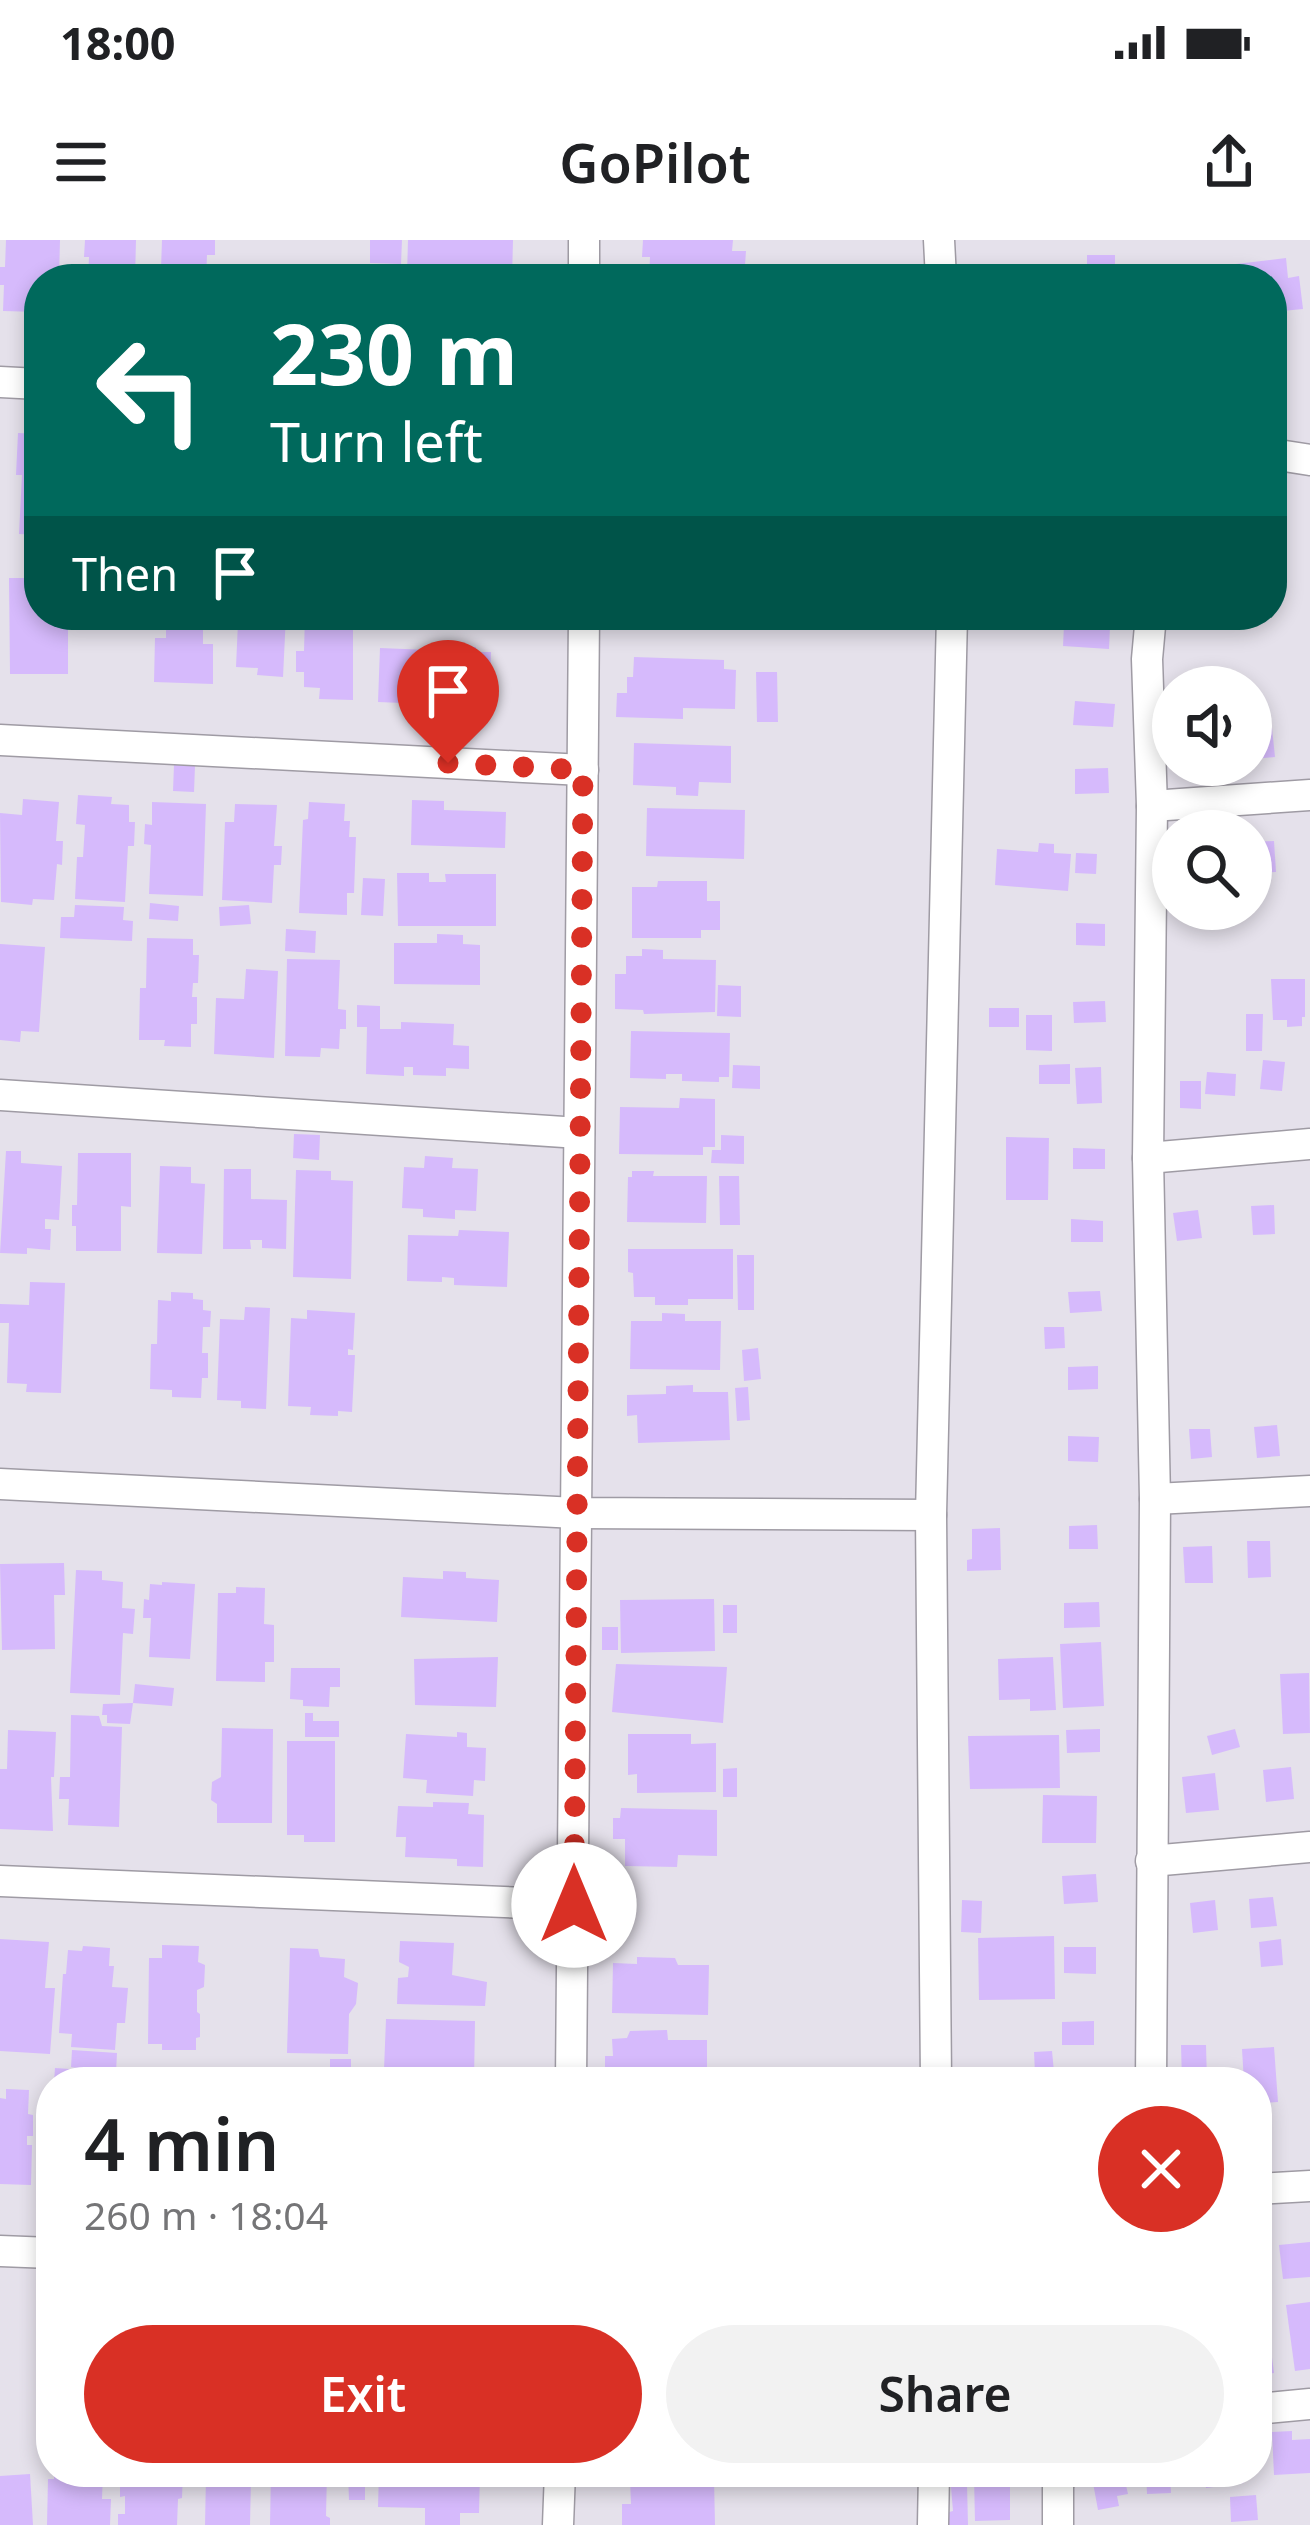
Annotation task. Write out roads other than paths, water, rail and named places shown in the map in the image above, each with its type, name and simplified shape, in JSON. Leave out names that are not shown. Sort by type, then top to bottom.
[{"type":"street","points":[[571,2067],[584,630]]},
{"type":"street","points":[[936,2067],[931,1514],[952,630]]},
{"type":"street","points":[[1150,630],[1153,806],[1148,1158],[1155,1499],[1151,2067]]},
{"type":"street","points":[[0,740],[583,770]]},
{"type":"street","points":[[1153,806],[1310,795]]},
{"type":"street","points":[[0,1095],[579,1133]]},
{"type":"street","points":[[1148,1158],[1310,1144]]},
{"type":"street","points":[[0,1484],[576,1513],[931,1514]]},
{"type":"street","points":[[1155,1499],[1310,1491]]},
{"type":"street","points":[[1151,1861],[1310,1846]]},
{"type":"street","points":[[0,1881],[574,1905]]},
{"type":"street","points":[[1272,2188],[1310,2186]]},
{"type":"street","points":[[0,2251],[36,2252]]},
{"type":"street","points":[[1272,2408],[1310,2404]]},
{"type":"street","points":[[558,2525],[559,2487]]},
{"type":"street","points":[[933,2525],[934,2487]]},
{"type":"street","points":[[1058,2487],[1058,2525]]}]
